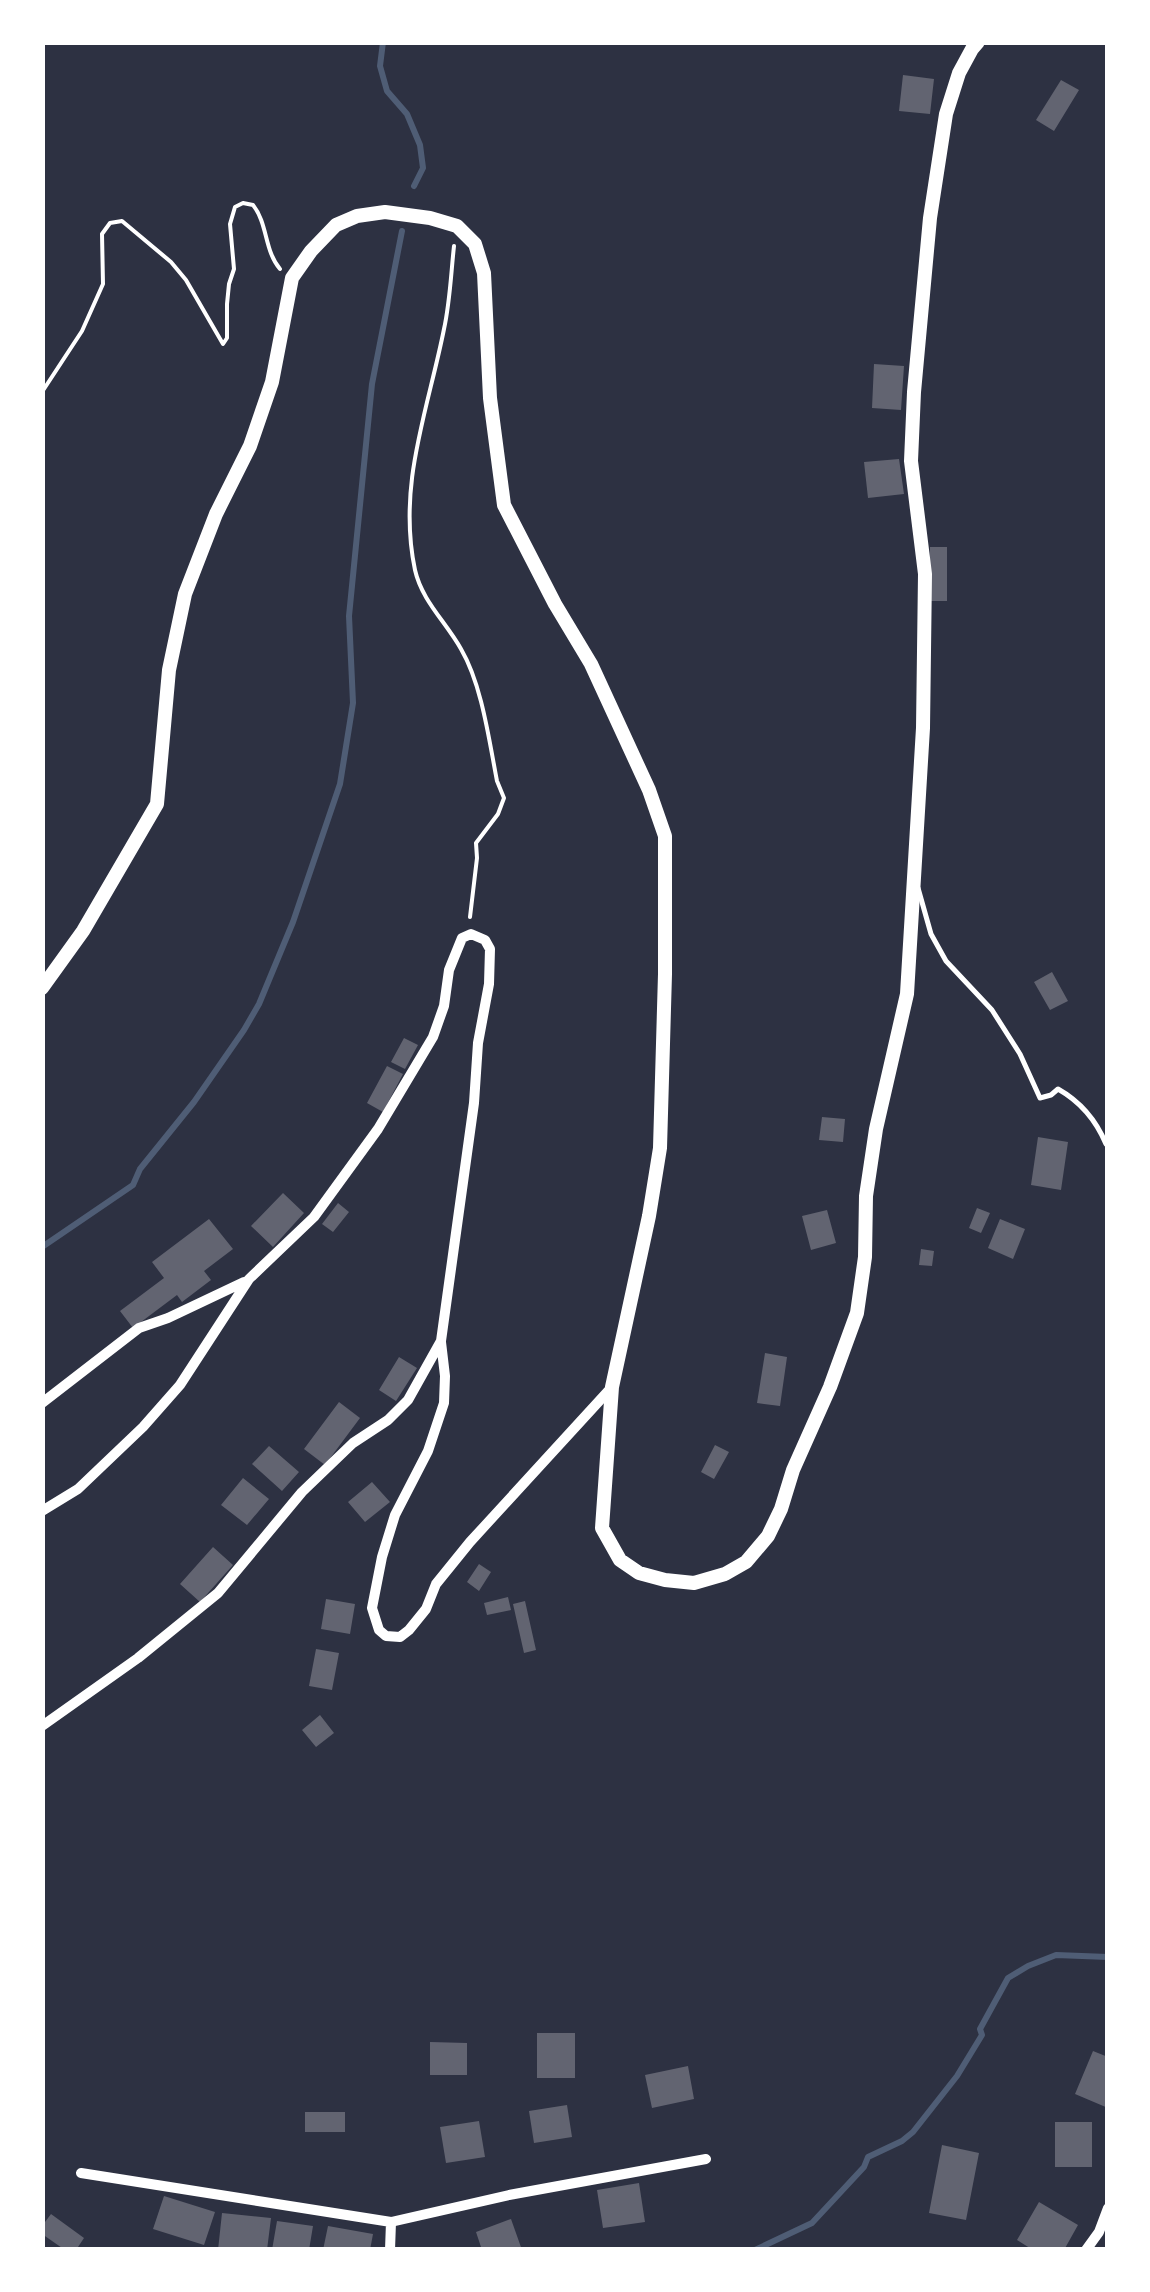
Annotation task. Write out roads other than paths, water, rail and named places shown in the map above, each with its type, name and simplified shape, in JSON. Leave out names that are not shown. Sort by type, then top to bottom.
[{"type":"street","points":[[42,988],[84,932],[157,804],[169,670],[184,594],[216,514],[250,446],[272,382],[292,278],[310,251],[336,225],[356,216],[386,212],[456,226],[476,244],[484,273],[490,398],[504,505],[591,664],[649,790],[665,836],[660,1148],[612,1387],[602,1528],[620,1560],[639,1574],[694,1583],[725,1574],[746,1562],[768,1536],[857,1313],[865,1258],[866,1196],[876,1129],[906,994],[923,728],[925,574],[912,461],[914,392],[930,218],[946,114],[959,72],[978,42]]},
{"type":"street","points":[[42,1511],[78,1489],[180,1385],[249,1279],[314,1217],[378,1129],[432,1036],[444,1006],[454,953],[462,938],[471,934],[485,940],[490,948],[488,984],[440,1340],[444,1402],[428,1452],[395,1515],[372,1608],[379,1630],[386,1636],[400,1637],[409,1630],[458,1556],[612,1387]]},
{"type":"street","points":[[42,1403],[138,1328],[249,1279]]},
{"type":"street","points":[[42,1726],[138,1658],[218,1593],[302,1492],[352,1443],[388,1420],[408,1400],[440,1340]]},
{"type":"street","points":[[81,2173],[391,2222],[706,2159]]},
{"type":"street","points":[[1086,2250],[1099,2232],[1108,2208]]},
{"type":"street","points":[[390,2250],[391,2222]]},
{"type":"lane","points":[[914,876],[931,934],[946,961],[992,1010],[1020,1054],[1040,1098],[1058,1088],[1072,1096],[1087,1110],[1106,1144]]},
{"type":"waterway","points":[[383,42],[380,66],[387,91],[407,114],[420,145],[423,168],[414,186]]},
{"type":"waterway","points":[[42,1247],[133,1185],[140,1169],[194,1102],[244,1030],[293,922],[340,784],[353,703],[349,616],[372,384],[402,231]]},
{"type":"waterway","points":[[755,2250],[812,2223],[864,2167],[868,2157],[913,2132],[957,2076],[982,2035],[980,2029],[1008,1978],[1056,1955],[1108,1957]]}]
